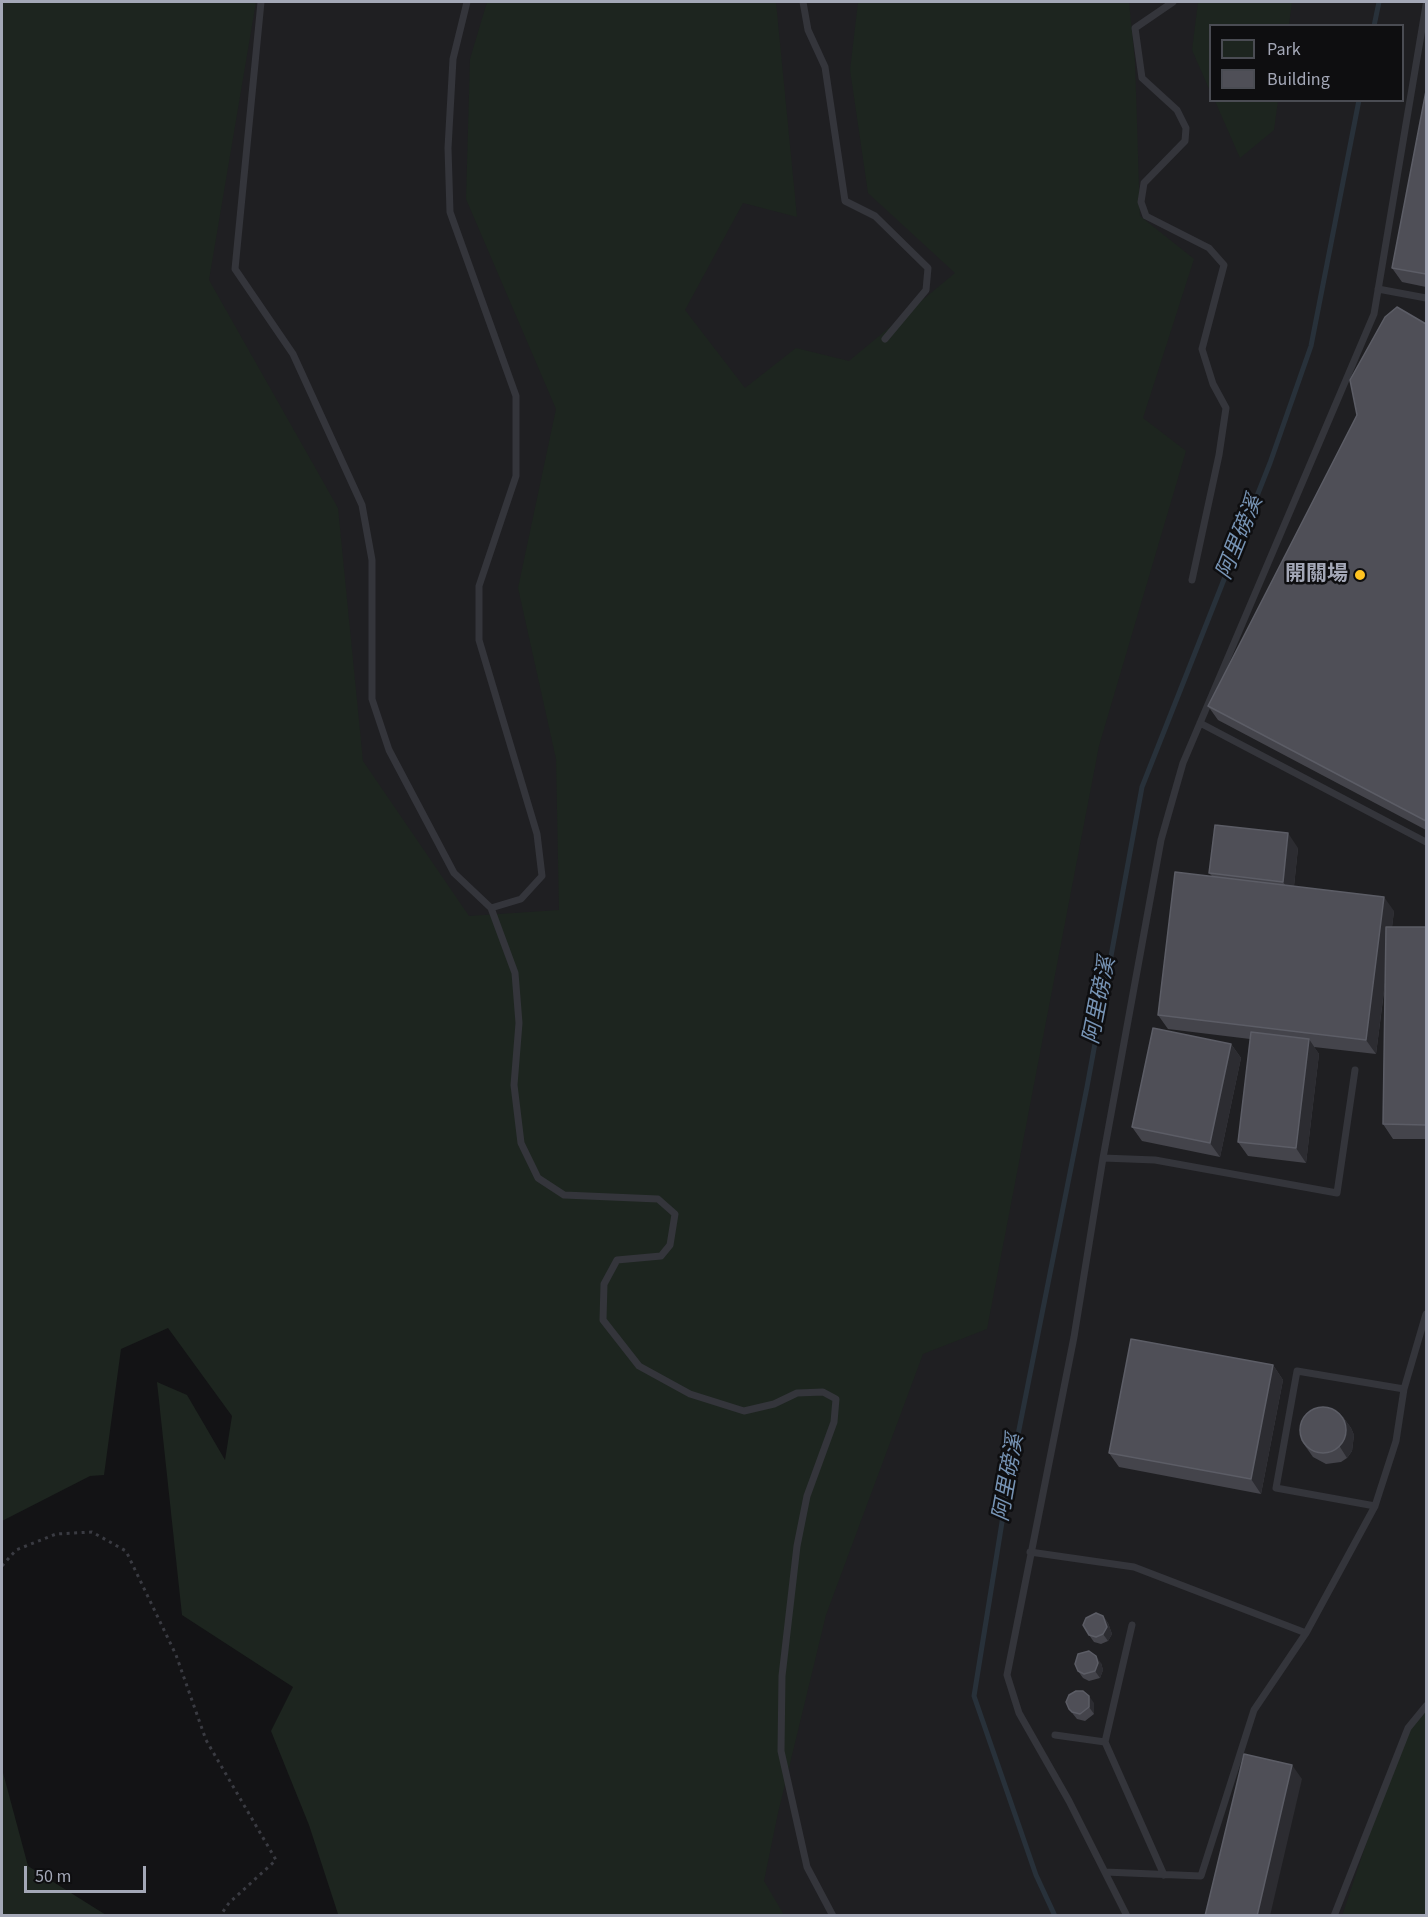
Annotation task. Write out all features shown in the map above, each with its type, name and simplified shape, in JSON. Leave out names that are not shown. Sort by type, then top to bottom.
[{"type":"lane","points":[[261,2],[235,269],[293,354],[362,505],[372,560],[372,699],[389,750],[454,873],[491,908],[515,973],[519,1023],[514,1085],[521,1143],[538,1178],[564,1195],[658,1199],[675,1214],[670,1245],[661,1256],[618,1260],[604,1284],[603,1320],[639,1366],[690,1394],[744,1411],[774,1404],[797,1393],[823,1392],[836,1399],[834,1422],[807,1496],[797,1546],[782,1676],[781,1751],[807,1867],[833,1916]]},
{"type":"lane","points":[[467,2],[453,59],[448,148],[450,212],[516,396],[516,476],[479,586],[479,640],[537,834],[542,876],[521,899],[491,908]]},
{"type":"lane","points":[[803,2],[808,30],[825,67],[845,201],[875,216],[928,268],[926,290],[885,339]]},
{"type":"lane","points":[[1173,2],[1135,28],[1142,78],[1177,110],[1186,128],[1185,141],[1144,183],[1141,202],[1146,216],[1209,248],[1224,265],[1202,350],[1214,384],[1226,408],[1219,454],[1192,580]]},
{"type":"lane","points":[[1127,1916],[1069,1801],[1019,1713],[1007,1675],[1074,1336],[1103,1158],[1161,840],[1183,763],[1374,314],[1426,5]]},
{"type":"lane","points":[[1378,289],[1426,298]]},
{"type":"lane","points":[[1200,723],[1426,842]]},
{"type":"lane","points":[[1103,1158],[1155,1160],[1337,1193],[1355,1070]]},
{"type":"lane","points":[[1105,1872],[1201,1876],[1254,1710],[1306,1633],[1375,1506],[1396,1441],[1404,1389],[1426,1314]]},
{"type":"lane","points":[[1375,1506],[1276,1488],[1296,1371],[1404,1389]]},
{"type":"lane","points":[[1030,1552],[1134,1567],[1306,1633]]},
{"type":"lane","points":[[1132,1625],[1105,1742],[1164,1875]]},
{"type":"lane","points":[[1334,1916],[1408,1728],[1426,1706]]},
{"type":"lane","points":[[1055,1735],[1105,1742]]},
{"type":"path","points":[[2,1566],[16,1550],[56,1534],[92,1532],[126,1551],[176,1655],[206,1740],[276,1860],[229,1903],[220,1916]]},
{"type":"shaded area","points":[[86,2],[1426,2],[1426,1915],[649,1915],[492,1259]]},
{"type":"green space","points":[[2,2],[256,2],[209,280],[338,508],[363,761],[469,916],[559,910],[556,759],[518,588],[556,409],[466,199],[470,59],[487,2],[776,2],[797,217],[743,203],[685,310],[745,388],[796,348],[849,361],[955,273],[868,193],[850,70],[858,2],[1129,2],[1135,62],[1140,216],[1194,259],[1143,418],[1186,451],[1099,746],[987,1329],[923,1354],[826,1615],[778,1813],[764,1881],[784,1915],[330,1915],[338,1914],[309,1825],[271,1731],[293,1687],[182,1615],[157,1382],[187,1395],[225,1460],[232,1416],[168,1328],[121,1349],[104,1475],[90,1476],[2,1521]]},
{"type":"green space","points":[[1198,2],[1292,2],[1289,24],[1209,24],[1209,89],[1192,50]]},
{"type":"green space","points":[[1215,102],[1278,102],[1274,130],[1240,158]]},
{"type":"green space","points":[[1426,1703],[1426,1915],[1342,1916],[1401,1739]]},
{"type":"green space","points":[[2,1769],[28,1866],[106,1915],[2,1915]]},
{"type":"building","points":[[1426,91],[1426,274],[1392,268]]},
{"type":"building","name":"開關場","points":[[1397,307],[1426,324],[1426,821],[1208,706],[1357,415],[1350,380],[1385,317]]},
{"type":"building","points":[[1215,825],[1288,833],[1283,882],[1209,873]]},
{"type":"building","points":[[1175,872],[1384,897],[1366,1040],[1158,1015]]},
{"type":"building","points":[[1386,927],[1426,927],[1426,1125],[1383,1124]]},
{"type":"building","points":[[1153,1028],[1231,1044],[1210,1143],[1132,1127]]},
{"type":"building","points":[[1251,1032],[1309,1039],[1296,1148],[1238,1142]]},
{"type":"building","points":[[1131,1339],[1273,1365],[1251,1479],[1109,1453]]},
{"type":"building","points":[[1323,1407],[1332,1408],[1339,1414],[1345,1421],[1345,1439],[1339,1446],[1332,1452],[1323,1453],[1314,1452],[1307,1446],[1301,1439],[1300,1430],[1301,1421],[1307,1414],[1314,1408]]},
{"type":"building","points":[[1096,1613],[1103,1616],[1107,1627],[1103,1634],[1096,1637],[1089,1635],[1083,1625],[1086,1618]]},
{"type":"building","points":[[1089,1651],[1096,1656],[1098,1663],[1095,1671],[1084,1674],[1078,1671],[1075,1664],[1078,1654]]},
{"type":"building","points":[[1076,1691],[1083,1691],[1089,1696],[1089,1707],[1080,1714],[1072,1712],[1066,1702],[1069,1695]]},
{"type":"building","points":[[1244,1754],[1292,1765],[1257,1916],[1205,1916]]},
{"type":"waterway","name":"阿里磅溪","points":[[1374,24],[1379,2]]},
{"type":"waterway","name":"阿里磅溪","points":[[1055,1916],[1036,1875],[974,1696],[1008,1485],[1087,1087],[1142,787],[1270,463],[1311,346],[1359,102]]},
{"type":"place","name":"開關場","points":[[1360,575]]}]
